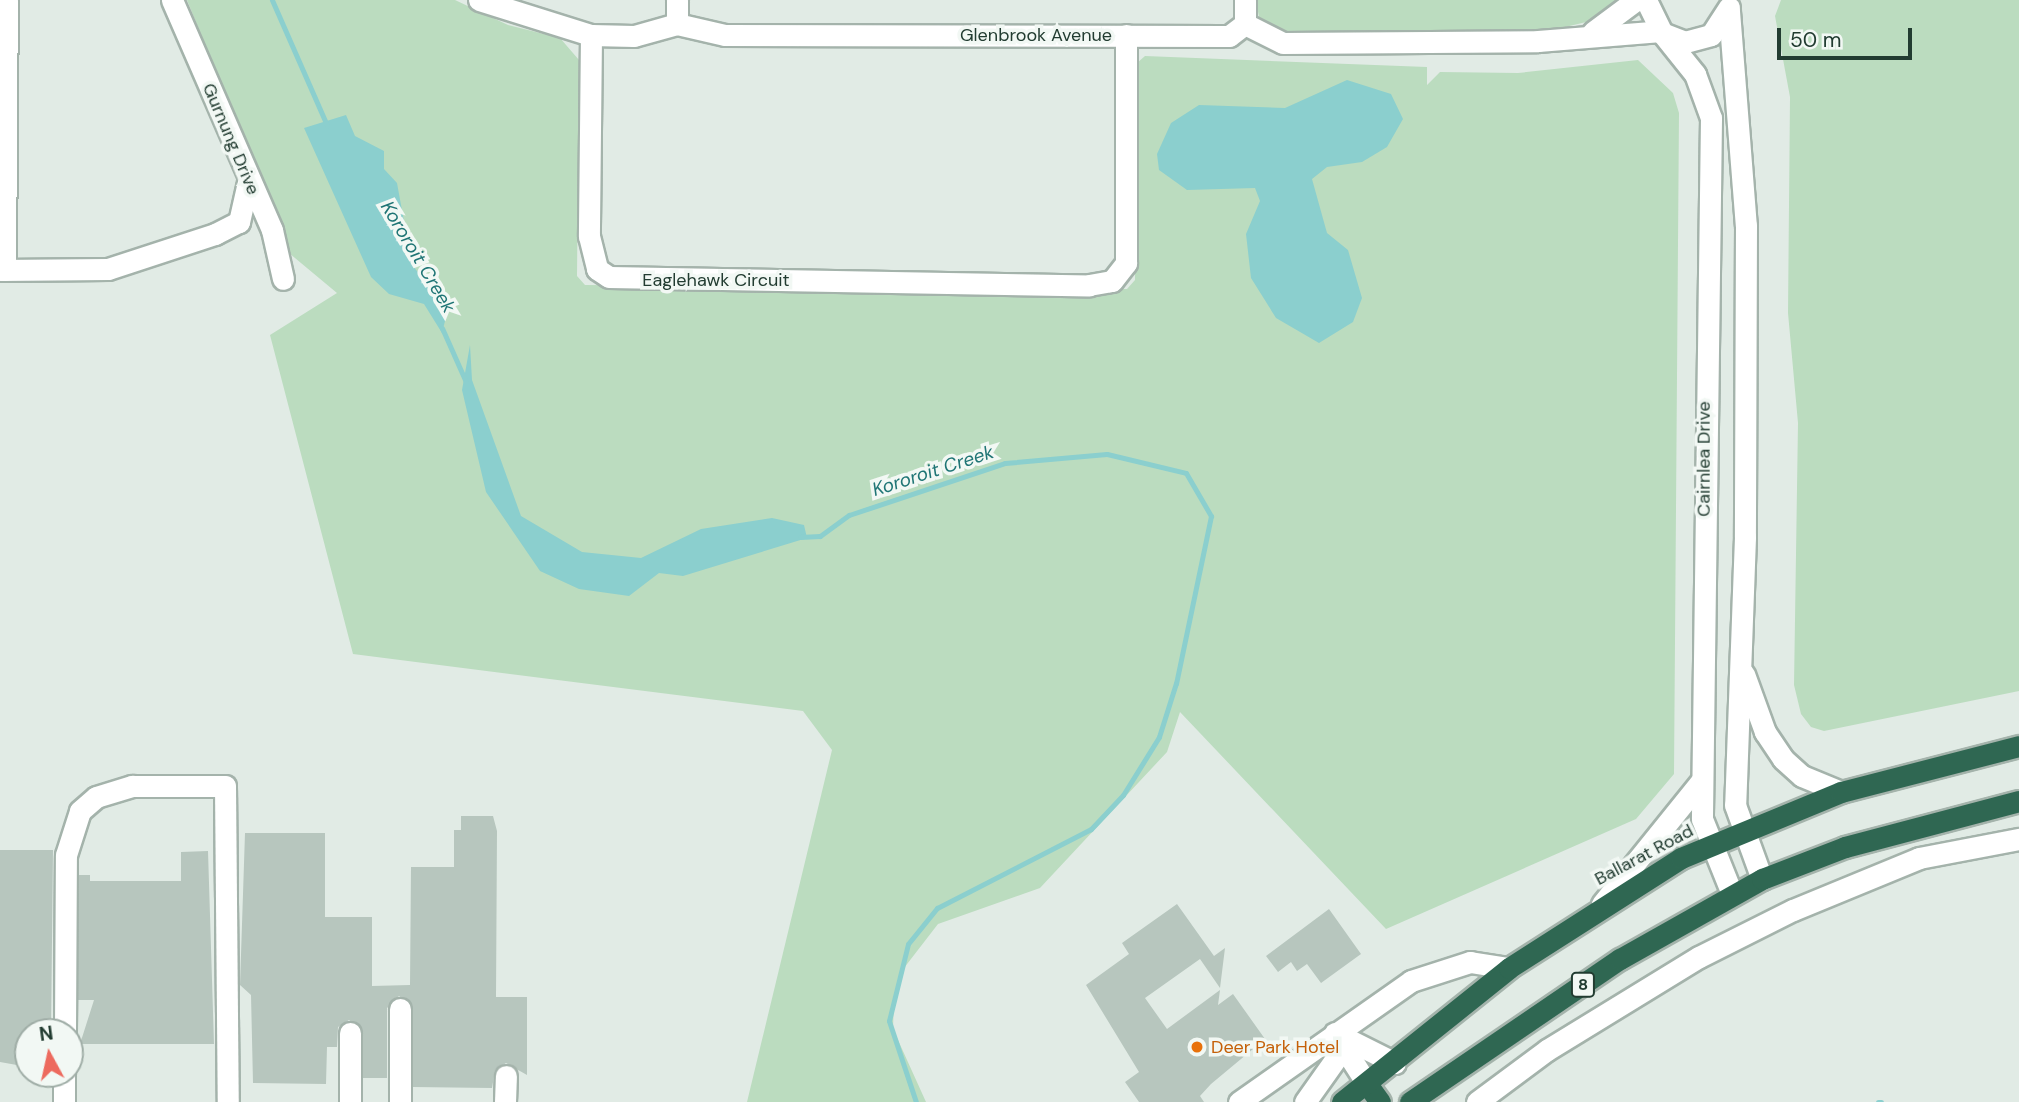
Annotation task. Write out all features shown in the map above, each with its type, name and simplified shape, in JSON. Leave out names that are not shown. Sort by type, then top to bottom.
[{"type":"highway","name":"Ballarat Road","points":[[1342,1102],[1395,1063],[1509,968],[1601,904],[1710,846],[1841,792],[2019,746]]},
{"type":"highway","name":"8","points":[[1410,1102],[1620,958],[1762,879],[1950,816],[2019,801]]},
{"type":"highway","points":[[1367,1084],[1380,1102]]},
{"type":"street","points":[[7,0],[3,270],[108,269],[215,234],[239,222],[248,180]]},
{"type":"street","name":"Gurnung Drive","points":[[172,0],[272,230],[283,279]]},
{"type":"street","name":"Glenbrook Avenue","points":[[479,0],[591,35],[634,36],[677,24],[725,35],[1229,36],[1245,24]]},
{"type":"street","points":[[677,0],[677,24]]},
{"type":"street","points":[[1245,0],[1245,24],[1283,43],[1538,41],[1593,33],[1662,32],[1697,41],[1716,30],[1730,3]]},
{"type":"street","points":[[1593,33],[1636,0]]},
{"type":"street","name":"Cairnlea Drive","points":[[1647,0],[1662,32],[1700,84],[1712,137],[1702,780],[1710,846],[1732,894]]},
{"type":"street","points":[[1730,3],[1746,225],[1740,665],[1735,805],[1762,879]]},
{"type":"street","name":"Eaglehawk Circuit","points":[[591,35],[589,236],[597,269],[609,277],[1073,281],[1110,266],[1126,223],[1126,35]]},
{"type":"street","points":[[1740,665],[1778,753],[1802,776],[1841,792]]},
{"type":"street","points":[[1601,904],[1702,780]]},
{"type":"street","points":[[65,1018],[66,855],[80,811],[96,797],[132,786],[225,786],[228,1102]]},
{"type":"street","points":[[1919,858],[1950,816]]},
{"type":"street","points":[[1478,1102],[1547,1051],[1699,957],[1793,910],[1919,858],[2019,839]]},
{"type":"street","points":[[1239,1102],[1339,1040],[1411,981],[1470,962],[1509,968]]},
{"type":"street","points":[[400,1009],[400,1102]]},
{"type":"street","points":[[350,1033],[350,1102]]},
{"type":"street","points":[[1339,1040],[1395,1063]]},
{"type":"street","points":[[1339,1040],[1367,1084]]},
{"type":"street","points":[[1305,1102],[1339,1040]]},
{"type":"street","points":[[505,1102],[506,1076]]},
{"type":"green space","points":[[187,0],[455,0],[508,25],[560,38],[579,60],[577,276],[585,285],[1127,289],[1135,280],[1137,63],[1145,56],[1427,67],[1427,85],[1440,72],[1518,73],[1638,60],[1673,93],[1679,113],[1674,774],[1636,819],[1386,929],[1180,712],[1167,752],[1040,888],[938,924],[904,968],[894,997],[893,1029],[926,1102],[747,1102],[832,750],[803,711],[353,654],[270,335],[337,293],[289,253]]},
{"type":"green space","points":[[1256,0],[1622,0],[1603,18],[1540,33],[1286,35],[1260,23]]},
{"type":"green space","points":[[1781,0],[2019,0],[2019,691],[1824,731],[1811,727],[1801,714],[1794,685],[1798,423],[1788,313],[1790,97],[1775,16]]},
{"type":"water","points":[[1347,80],[1391,94],[1403,119],[1387,147],[1362,162],[1327,167],[1312,179],[1327,233],[1348,250],[1362,298],[1353,322],[1319,343],[1276,318],[1251,278],[1246,234],[1260,201],[1255,188],[1187,190],[1159,170],[1157,154],[1171,123],[1199,105],[1285,108]]},
{"type":"water","points":[[346,115],[355,136],[384,151],[384,169],[397,183],[412,265],[448,309],[442,333],[424,304],[389,294],[371,277],[304,128]]},
{"type":"water","points":[[470,345],[472,380],[521,516],[582,552],[641,558],[701,529],[772,518],[804,525],[807,538],[683,576],[659,573],[629,596],[579,589],[540,571],[486,492],[462,390]]},
{"type":"building","points":[[461,816],[493,816],[497,831],[496,997],[527,997],[527,1075],[506,1063],[495,1070],[492,1088],[413,1087],[413,1008],[399,996],[387,1008],[387,1078],[363,1078],[363,1032],[349,1020],[338,1027],[337,1047],[327,1047],[326,1084],[253,1083],[251,995],[240,985],[245,833],[325,833],[325,917],[372,917],[372,986],[410,985],[411,867],[454,867],[454,830],[461,830]]},
{"type":"building","points":[[0,850],[53,850],[51,1018],[14,1018],[14,1064],[0,1062]]},
{"type":"building","points":[[208,851],[214,1044],[84,1044],[84,1031],[94,1000],[78,1000],[79,875],[90,875],[90,881],[181,881],[181,852]]},
{"type":"building","points":[[1177,904],[1214,956],[1225,948],[1220,988],[1200,959],[1145,998],[1167,1029],[1220,990],[1218,1005],[1233,994],[1265,1039],[1211,1084],[1200,1096],[1204,1102],[1139,1102],[1125,1082],[1139,1072],[1086,985],[1129,954],[1122,943]]},
{"type":"building","points":[[1329,909],[1361,954],[1321,983],[1307,964],[1297,971],[1291,962],[1278,972],[1266,956]]},
{"type":"waterway","name":"Kororoit Creek","points":[[272,0],[327,125]]},
{"type":"waterway","name":"Kororoit Creek","points":[[442,328],[466,382]]},
{"type":"waterway","name":"Kororoit Creek","points":[[800,537],[820,536],[849,515],[1005,463],[1107,454],[1186,473],[1211,516],[1176,683],[1159,737],[1123,795],[1091,829],[937,908],[908,944],[889,1021],[916,1102]]},
{"type":"place","name":"Deer Park Hotel","points":[[1197,1047]]}]
